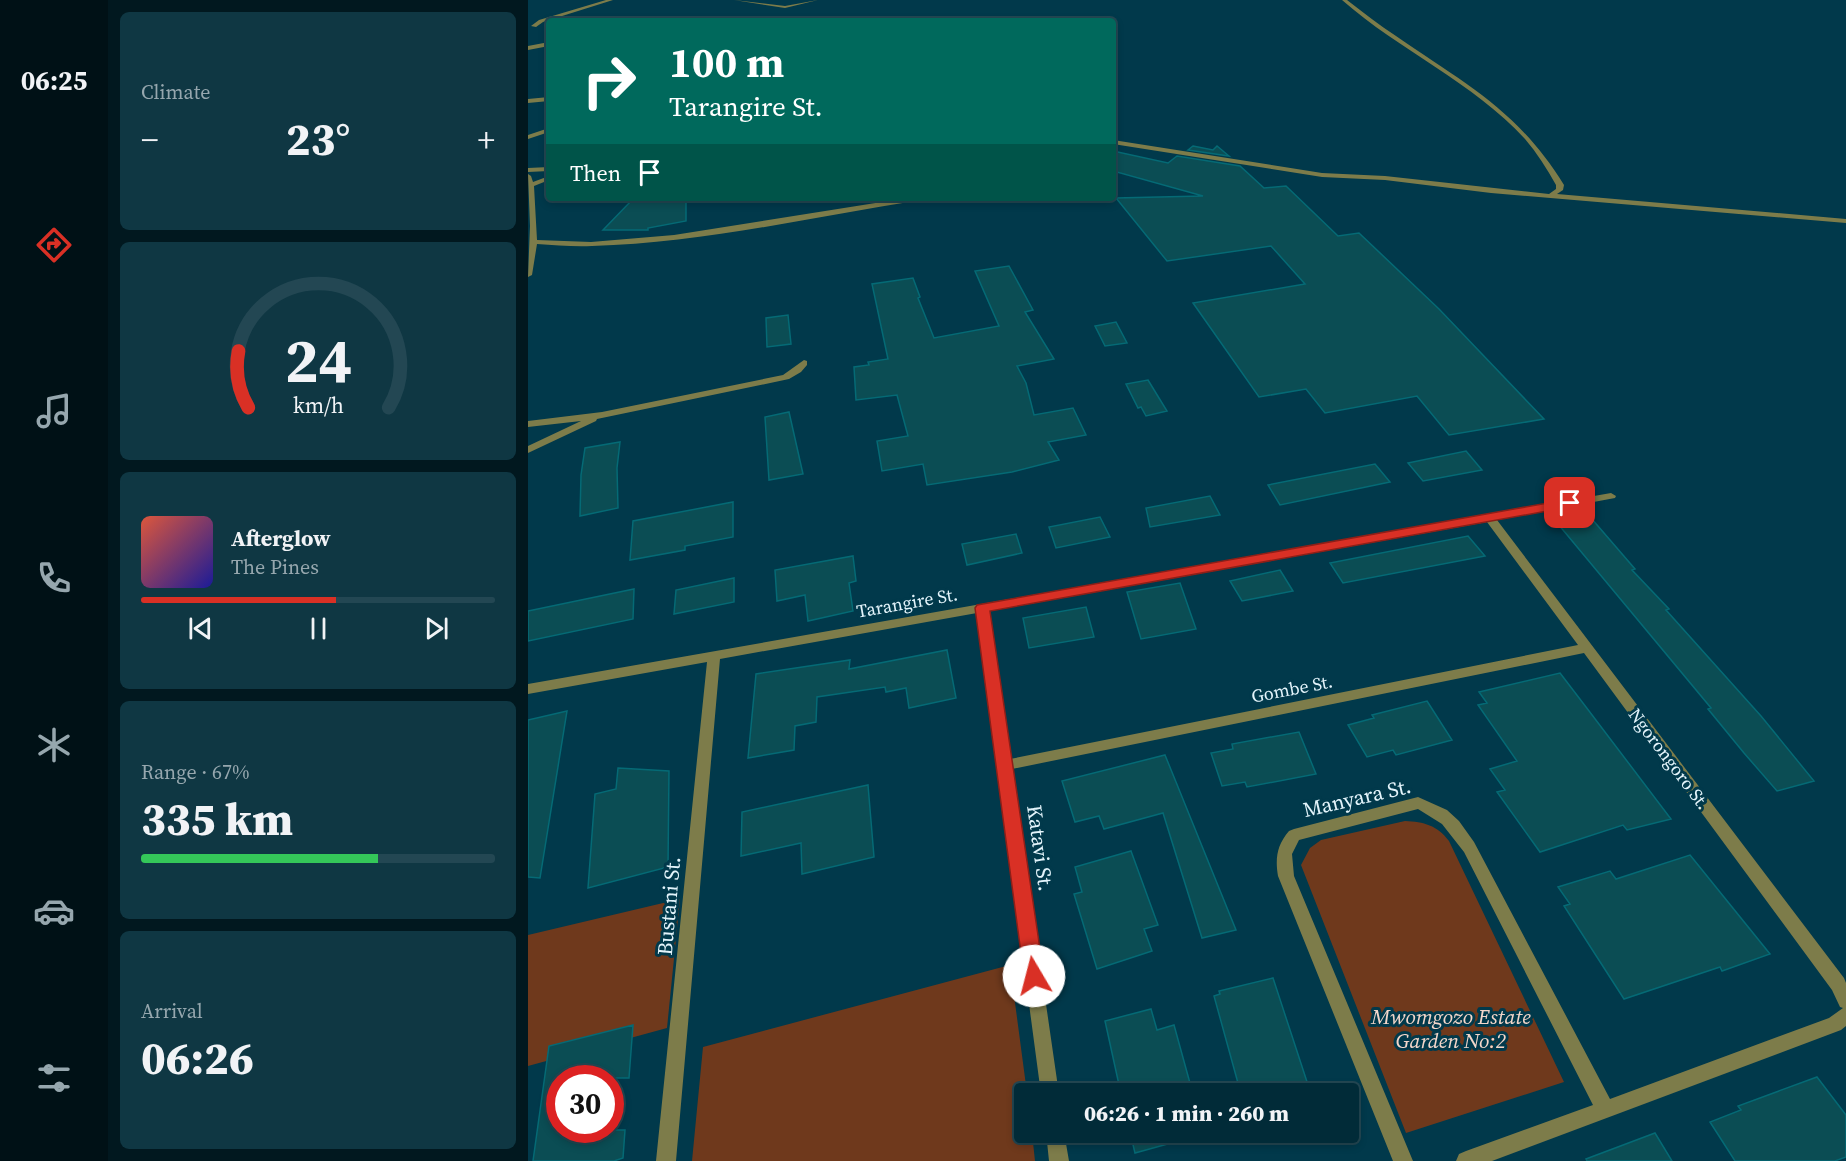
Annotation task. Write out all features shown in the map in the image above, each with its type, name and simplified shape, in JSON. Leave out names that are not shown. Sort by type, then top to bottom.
[{"type":"street","points":[[551,18],[611,0]]},
{"type":"street","points":[[736,0],[786,6],[816,0]]},
{"type":"street","points":[[1344,0],[1497,108],[1523,132],[1550,167],[1560,185],[1559,190],[1552,195]]},
{"type":"street","points":[[530,24],[546,20]]},
{"type":"street","points":[[530,24],[542,28]]},
{"type":"street","points":[[528,48],[546,45]]},
{"type":"street","points":[[528,101],[546,99]]},
{"type":"street","points":[[528,137],[546,131]]},
{"type":"street","points":[[1116,142],[1302,173],[1846,221]]},
{"type":"street","points":[[528,170],[546,169]]},
{"type":"street","points":[[528,176],[532,242],[532,262],[528,275]]},
{"type":"street","points":[[530,185],[546,179]]},
{"type":"street","points":[[532,242],[590,244],[646,240],[769,223],[884,201]]},
{"type":"street","points":[[528,424],[602,415],[786,377],[798,370],[804,363]]},
{"type":"street","points":[[528,450],[602,415]]},
{"type":"street","name":"Tarangire St.","points":[[528,689],[1611,496]]},
{"type":"street","name":"Ngorongoro St.","points":[[1490,518],[1838,984],[1846,1001]]},
{"type":"street","name":"Katavi St.","points":[[982,608],[1006,765],[1049,1083]]},
{"type":"street","name":"Gombe St.","points":[[1006,765],[1585,648]]},
{"type":"street","name":"Bustani St.","points":[[666,1161],[714,656]]},
{"type":"street","name":"Manyara St.","points":[[1403,1161],[1286,876],[1282,856],[1285,845],[1294,835],[1418,803],[1446,816],[1468,847],[1605,1110]]},
{"type":"street","points":[[1466,1161],[1835,1024],[1846,1015]]},
{"type":"street","points":[[1057,1143],[1059,1161]]},
{"type":"green space","name":"Mwomgozo Estate Garden No:2","points":[[1405,821],[1430,825],[1440,831],[1449,841],[1564,1082],[1406,1133],[1301,865],[1310,848],[1321,840]]},
{"type":"green space","points":[[680,899],[667,1028],[528,1066],[528,935]]},
{"type":"green space","points":[[1010,965],[1026,1083],[1014,1083],[1014,1143],[1033,1143],[1035,1161],[692,1161],[703,1047]]},
{"type":"building","points":[[1193,146],[1213,150],[1217,146],[1229,156],[1188,150]]},
{"type":"building","points":[[1116,152],[1168,163],[1177,156],[1240,166],[1264,188],[1286,186],[1338,236],[1359,233],[1439,309],[1544,419],[1449,435],[1417,396],[1325,413],[1306,389],[1259,397],[1193,303],[1305,284],[1271,246],[1167,261],[1116,198],[1203,196],[1116,172]]},
{"type":"building","points":[[631,201],[686,201],[686,221],[648,228],[648,230],[603,230]]},
{"type":"building","points":[[1009,266],[1033,310],[1025,312],[1054,359],[1017,366],[1026,383],[1034,415],[1073,408],[1086,435],[1048,442],[1059,460],[1012,472],[927,485],[923,464],[882,471],[877,441],[908,436],[897,395],[856,400],[854,367],[888,359],[872,284],[913,278],[920,297],[918,298],[934,338],[999,326],[975,271]]},
{"type":"building","points":[[788,315],[791,344],[767,347],[766,318]]},
{"type":"building","points":[[1116,322],[1127,343],[1105,346],[1095,326]]},
{"type":"building","points":[[1148,380],[1167,411],[1146,416],[1141,407],[1138,408],[1126,384]]},
{"type":"building","points":[[789,412],[803,474],[769,480],[765,417]]},
{"type":"building","points":[[620,442],[617,468],[618,508],[580,516],[581,475],[585,448]]},
{"type":"building","points":[[1466,451],[1482,470],[1423,481],[1408,463]]},
{"type":"building","points":[[1375,464],[1390,482],[1280,505],[1268,485]]},
{"type":"building","points":[[1210,496],[1220,515],[1150,527],[1146,508]]},
{"type":"building","points":[[733,502],[733,537],[685,546],[685,550],[630,560],[633,521]]},
{"type":"building","points":[[1585,511],[1635,569],[1632,570],[1669,609],[1666,610],[1761,716],[1814,781],[1777,791],[1744,753],[1708,709],[1711,708],[1553,518]]},
{"type":"building","points":[[1100,517],[1110,537],[1056,548],[1049,527]]},
{"type":"building","points":[[1016,534],[1022,553],[967,565],[962,544]]},
{"type":"building","points":[[1468,536],[1485,556],[1343,583],[1330,563]]},
{"type":"building","points":[[853,556],[856,581],[849,583],[853,611],[808,621],[805,595],[777,601],[775,570]]},
{"type":"building","points":[[1280,570],[1293,591],[1242,601],[1230,581]]},
{"type":"building","points":[[734,578],[734,602],[674,614],[676,590]]},
{"type":"building","points":[[1180,583],[1196,629],[1141,639],[1127,592]]},
{"type":"building","points":[[634,589],[633,619],[528,641],[528,611]]},
{"type":"building","points":[[1086,607],[1094,637],[1029,648],[1023,618]]},
{"type":"building","points":[[947,650],[956,698],[909,708],[906,688],[886,692],[885,687],[817,697],[816,722],[795,726],[794,750],[748,758],[756,674],[850,660],[849,669]]},
{"type":"building","points":[[1560,673],[1671,819],[1627,830],[1623,825],[1540,852],[1497,792],[1505,790],[1490,769],[1517,761],[1478,705],[1487,703],[1479,692]]},
{"type":"building","points":[[1427,701],[1452,740],[1396,755],[1393,750],[1367,757],[1348,725],[1374,718],[1372,715]]},
{"type":"building","points":[[567,711],[540,878],[528,877],[528,720]]},
{"type":"building","points":[[1299,732],[1316,774],[1247,787],[1245,782],[1222,786],[1211,753],[1233,749],[1232,744]]},
{"type":"building","points":[[1165,755],[1236,930],[1202,938],[1163,813],[1104,829],[1099,816],[1075,822],[1062,781]]},
{"type":"building","points":[[618,768],[669,771],[668,867],[588,888],[595,794],[616,789]]},
{"type":"building","points":[[868,785],[874,857],[802,874],[801,843],[741,856],[742,812]]},
{"type":"building","points":[[1131,851],[1158,925],[1144,929],[1152,951],[1097,969],[1074,894],[1082,892],[1075,867]]},
{"type":"building","points":[[1690,855],[1770,954],[1722,971],[1720,967],[1624,999],[1564,906],[1570,904],[1558,887],[1610,871],[1616,879]]},
{"type":"building","points":[[1273,978],[1307,1083],[1238,1083],[1214,996],[1220,994],[1219,991]]},
{"type":"building","points":[[1151,1009],[1157,1030],[1174,1025],[1190,1083],[1119,1083],[1105,1021]]},
{"type":"building","points":[[633,1025],[629,1078],[624,1078],[624,1065],[546,1065],[549,1046]]},
{"type":"building","points":[[546,1068],[546,1143],[624,1143],[625,1130],[623,1158],[614,1161],[533,1161]]},
{"type":"building","points":[[1817,1077],[1846,1115],[1846,1157],[1835,1161],[1735,1161],[1710,1122],[1741,1110],[1738,1106]]},
{"type":"building","points":[[1655,1133],[1672,1161],[1587,1161],[1586,1159]]},
{"type":"building","points":[[1133,1143],[1171,1143],[1135,1153]]},
{"type":"route","points":[[1034,976],[982,608],[1570,503]]}]
